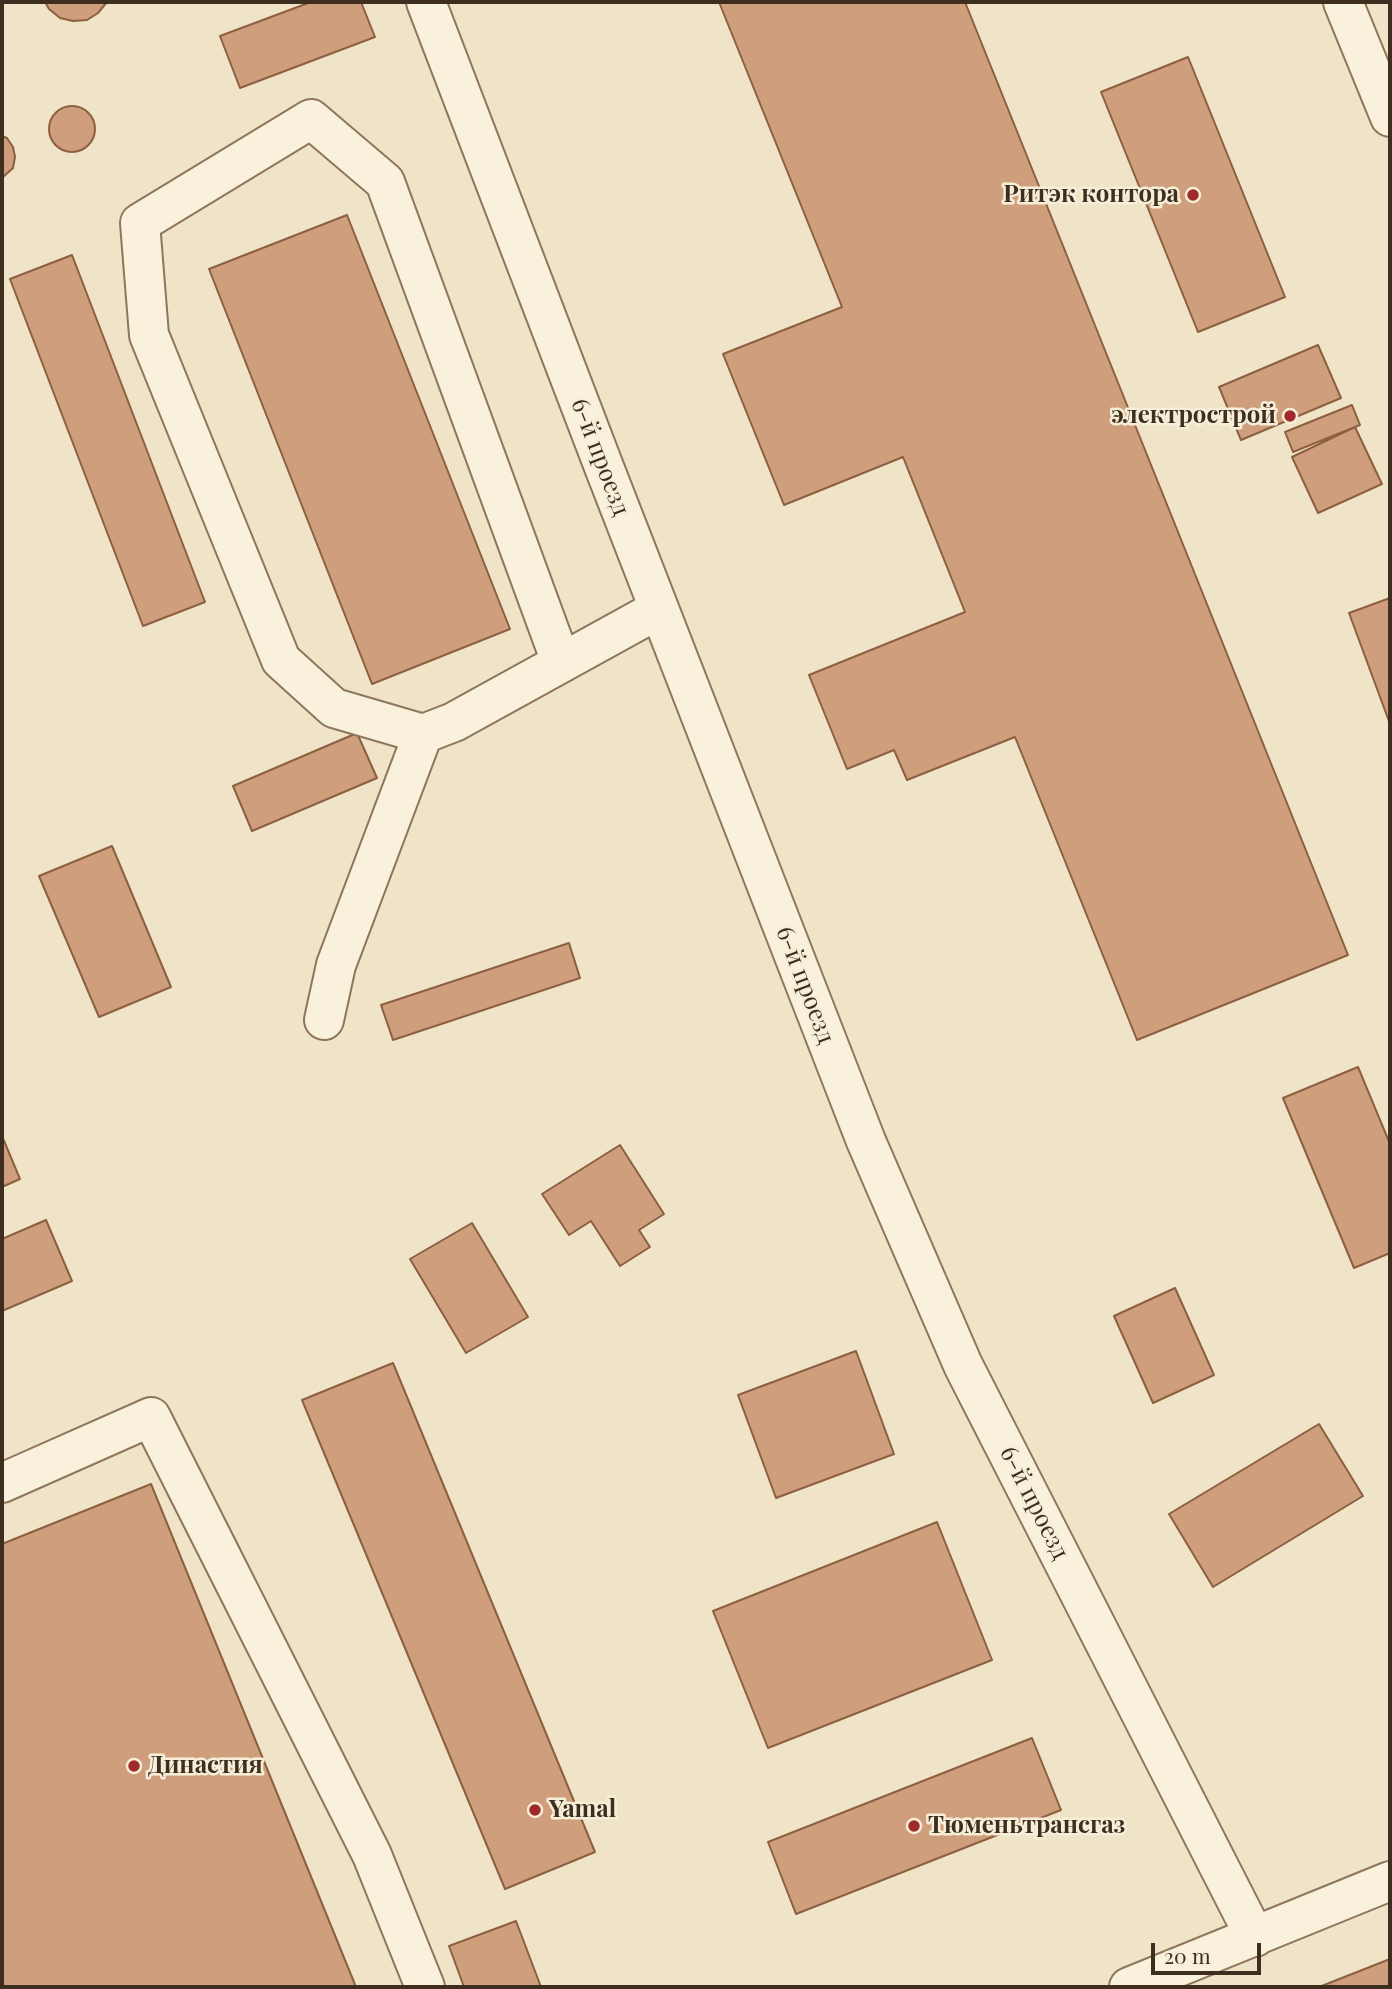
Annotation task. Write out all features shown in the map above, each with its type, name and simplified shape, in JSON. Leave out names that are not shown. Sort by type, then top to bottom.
[{"type":"street","name":"6-й проезд","points":[[426,2],[866,1141],[963,1365],[1255,1937]]},
{"type":"street","points":[[1343,2],[1390,117]]},
{"type":"street","points":[[561,662],[385,182],[311,119],[141,223],[149,335],[281,660],[334,708],[423,734],[454,722],[659,609]]},
{"type":"street","points":[[324,1020],[336,965],[423,734]]},
{"type":"street","points":[[2,1483],[151,1417],[372,1855],[425,1987]]},
{"type":"street","points":[[1129,1987],[1390,1881]]},
{"type":"building","points":[[45,2],[107,2],[98,13],[87,20],[73,21],[60,18]]},
{"type":"building","points":[[311,2],[361,2],[375,37],[240,88],[220,36]]},
{"type":"building","points":[[719,2],[965,2],[1348,955],[1137,1040],[1015,737],[907,780],[894,750],[847,769],[809,675],[965,612],[903,457],[784,505],[723,354],[842,307]]},
{"type":"building","name":"Ритэк контора","points":[[1188,57],[1285,297],[1198,332],[1101,92]]},
{"type":"building","points":[[72,106],[89,112],[95,129],[89,146],[72,152],[55,146],[49,129],[55,112]]},
{"type":"building","points":[[2,136],[7,138],[13,147],[15,157],[13,168],[2,178]]},
{"type":"building","points":[[347,215],[510,629],[372,684],[209,269]]},
{"type":"building","points":[[72,255],[205,602],[143,626],[10,279]]},
{"type":"building","points":[[1318,345],[1341,398],[1241,440],[1219,387]]},
{"type":"building","points":[[1352,405],[1360,425],[1293,452],[1285,432]]},
{"type":"building","points":[[1355,427],[1382,484],[1318,513],[1292,457]]},
{"type":"building","points":[[1390,598],[1390,724],[1349,613]]},
{"type":"building","points":[[357,733],[377,778],[252,831],[233,786]]},
{"type":"building","points":[[112,846],[171,987],[99,1017],[39,876]]},
{"type":"building","points":[[569,943],[580,978],[393,1040],[381,1005]]},
{"type":"building","points":[[1358,1067],[1390,1144],[1390,1253],[1354,1268],[1283,1098]]},
{"type":"building","points":[[2,1136],[20,1179],[2,1187]]},
{"type":"building","points":[[620,1145],[664,1214],[639,1230],[650,1247],[620,1266],[591,1221],[569,1235],[542,1194]]},
{"type":"building","points":[[46,1220],[72,1281],[2,1311],[2,1239]]},
{"type":"building","points":[[472,1223],[528,1317],[466,1353],[410,1259]]},
{"type":"building","points":[[1175,1288],[1214,1375],[1153,1403],[1114,1316]]},
{"type":"building","points":[[856,1351],[894,1454],[776,1498],[738,1395]]},
{"type":"building","points":[[393,1363],[595,1852],[505,1889],[302,1400]]},
{"type":"building","points":[[1319,1424],[1363,1496],[1213,1587],[1169,1514]]},
{"type":"building","name":"Династия","points":[[151,1484],[356,1987],[2,1987],[2,1544]]},
{"type":"building","points":[[937,1522],[992,1660],[768,1748],[713,1611]]},
{"type":"building","name":"Тюменьтрансгаз","points":[[1032,1738],[1061,1810],[796,1914],[768,1842]]},
{"type":"building","points":[[516,1921],[541,1987],[464,1987],[449,1946]]},
{"type":"building","points":[[1390,1959],[1390,1987],[1319,1987]]},
{"type":"place","name":"Ритэк контора","points":[[1193,195]]},
{"type":"place","name":"электрострой","points":[[1290,416]]},
{"type":"place","name":"Династия","points":[[134,1766]]},
{"type":"place","name":"Yamal","points":[[535,1810]]},
{"type":"place","name":"Тюменьтрансгаз","points":[[914,1826]]}]
